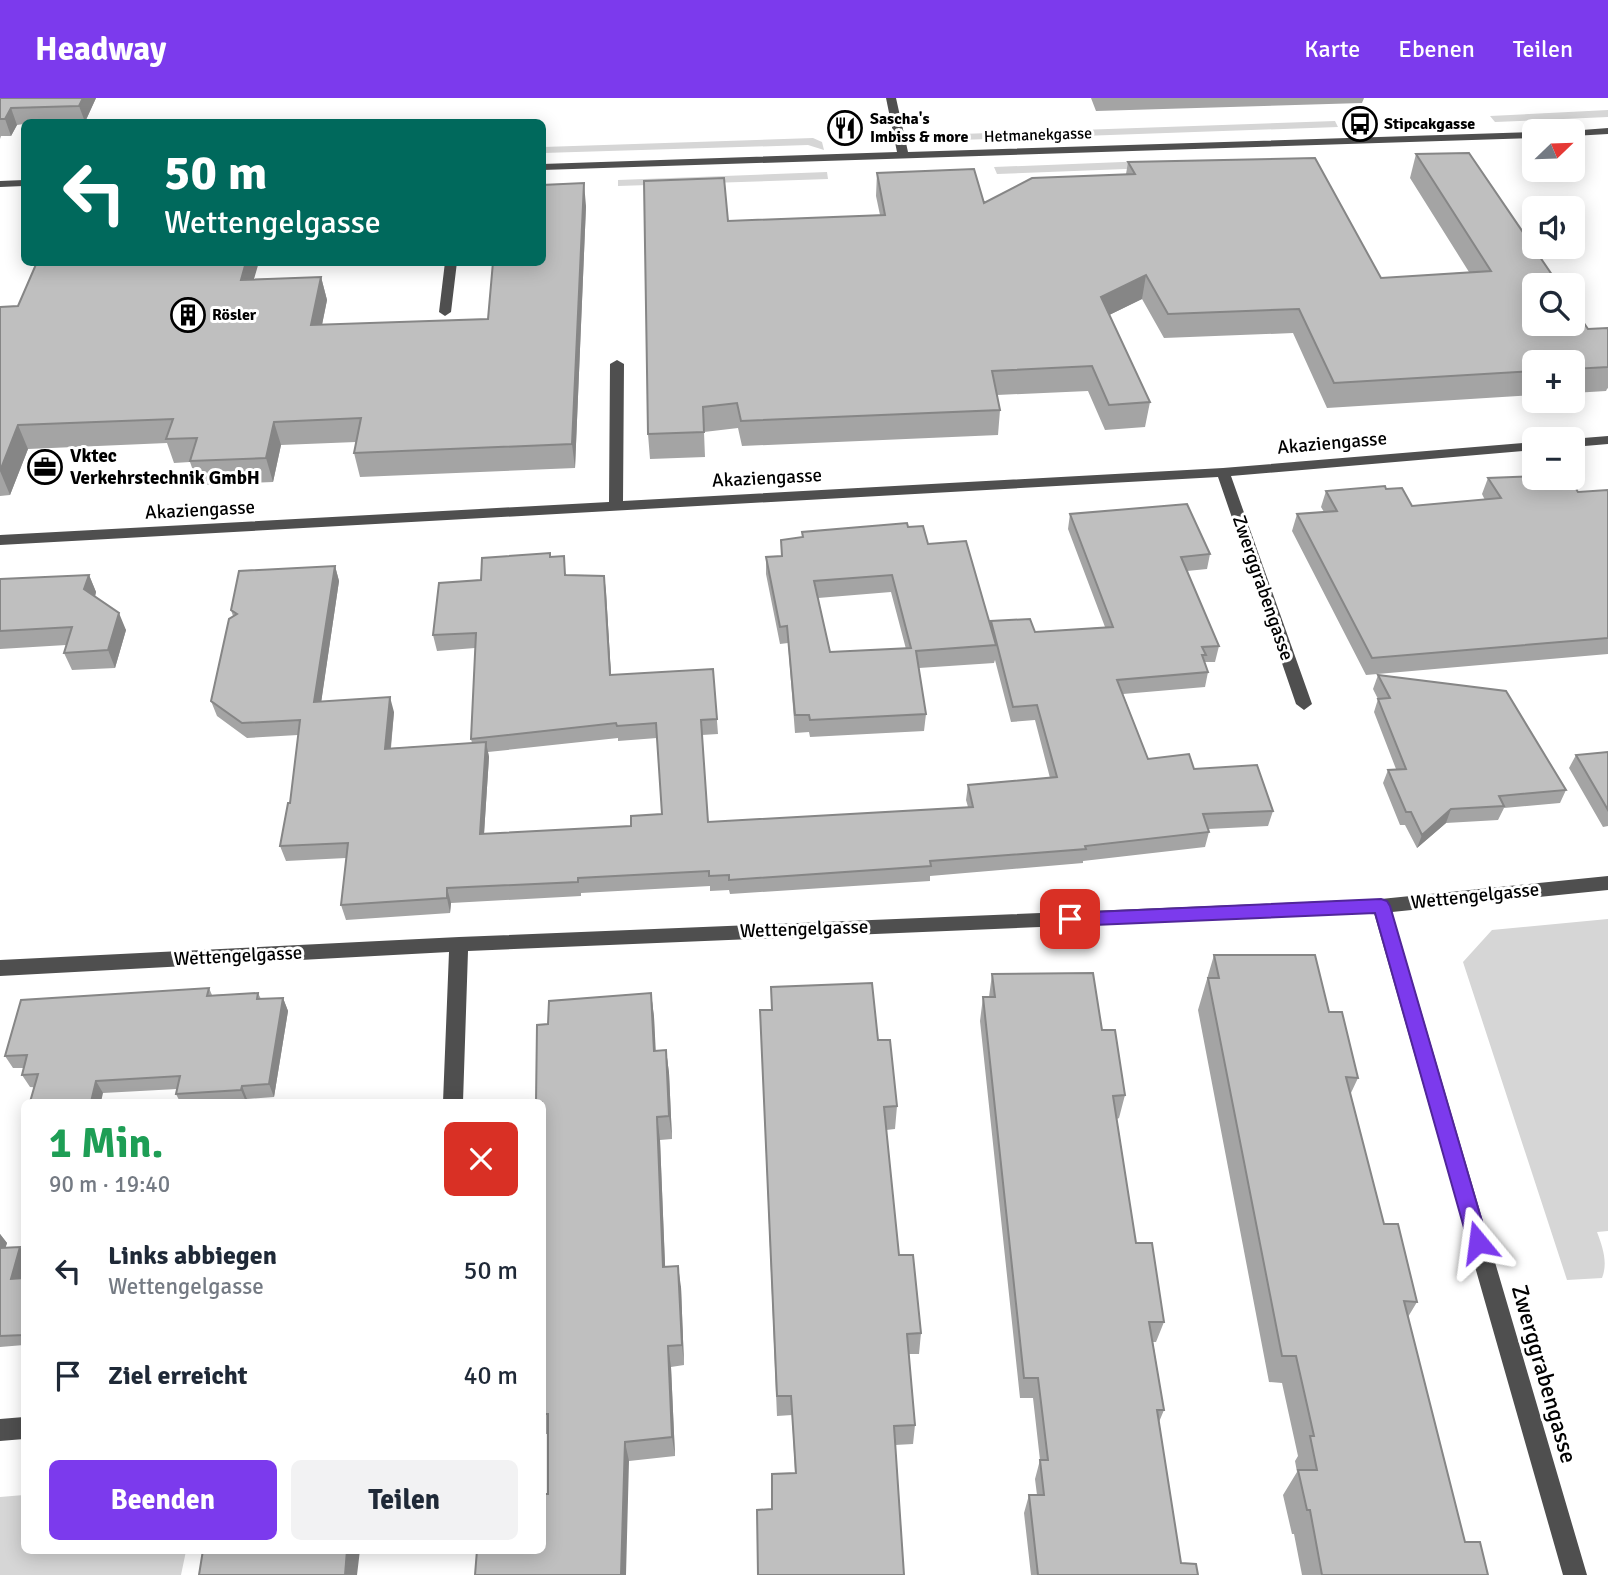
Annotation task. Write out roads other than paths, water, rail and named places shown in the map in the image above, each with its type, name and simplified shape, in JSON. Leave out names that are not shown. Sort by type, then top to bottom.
[{"type":"street","points":[[891,98],[903,155]]},
{"type":"street","points":[[1603,131],[1608,139]]},
{"type":"street","name":"Hetmanekgasse","points":[[546,167],[1522,135]]},
{"type":"street","points":[[0,184],[21,183]]},
{"type":"street","points":[[445,312],[451,266]]},
{"type":"street","points":[[616,506],[617,364]]},
{"type":"street","points":[[1585,442],[1608,440]]},
{"type":"street","name":"Akaziengasse","points":[[0,540],[1223,472],[1522,447]]},
{"type":"street","name":"Zwerggrabengasse","points":[[1223,472],[1304,704]]},
{"type":"street","name":"Wettengelgasse","points":[[0,968],[459,944],[1381,906],[1608,883]]},
{"type":"street","name":"Zwerggrabengasse","points":[[1381,906],[1575,1575]]},
{"type":"street","points":[[453,1099],[459,944]]},
{"type":"street","points":[[0,1430],[21,1428]]},
{"type":"place","name":"Stipcakgasse","points":[[1360,124]]},
{"type":"place","name":"Sascha's Imbiss & more","points":[[845,128]]},
{"type":"place","name":"Rösler","points":[[188,315]]},
{"type":"place","name":"Vktec Verkehrstechnik GmbH","points":[[45,467]]}]
